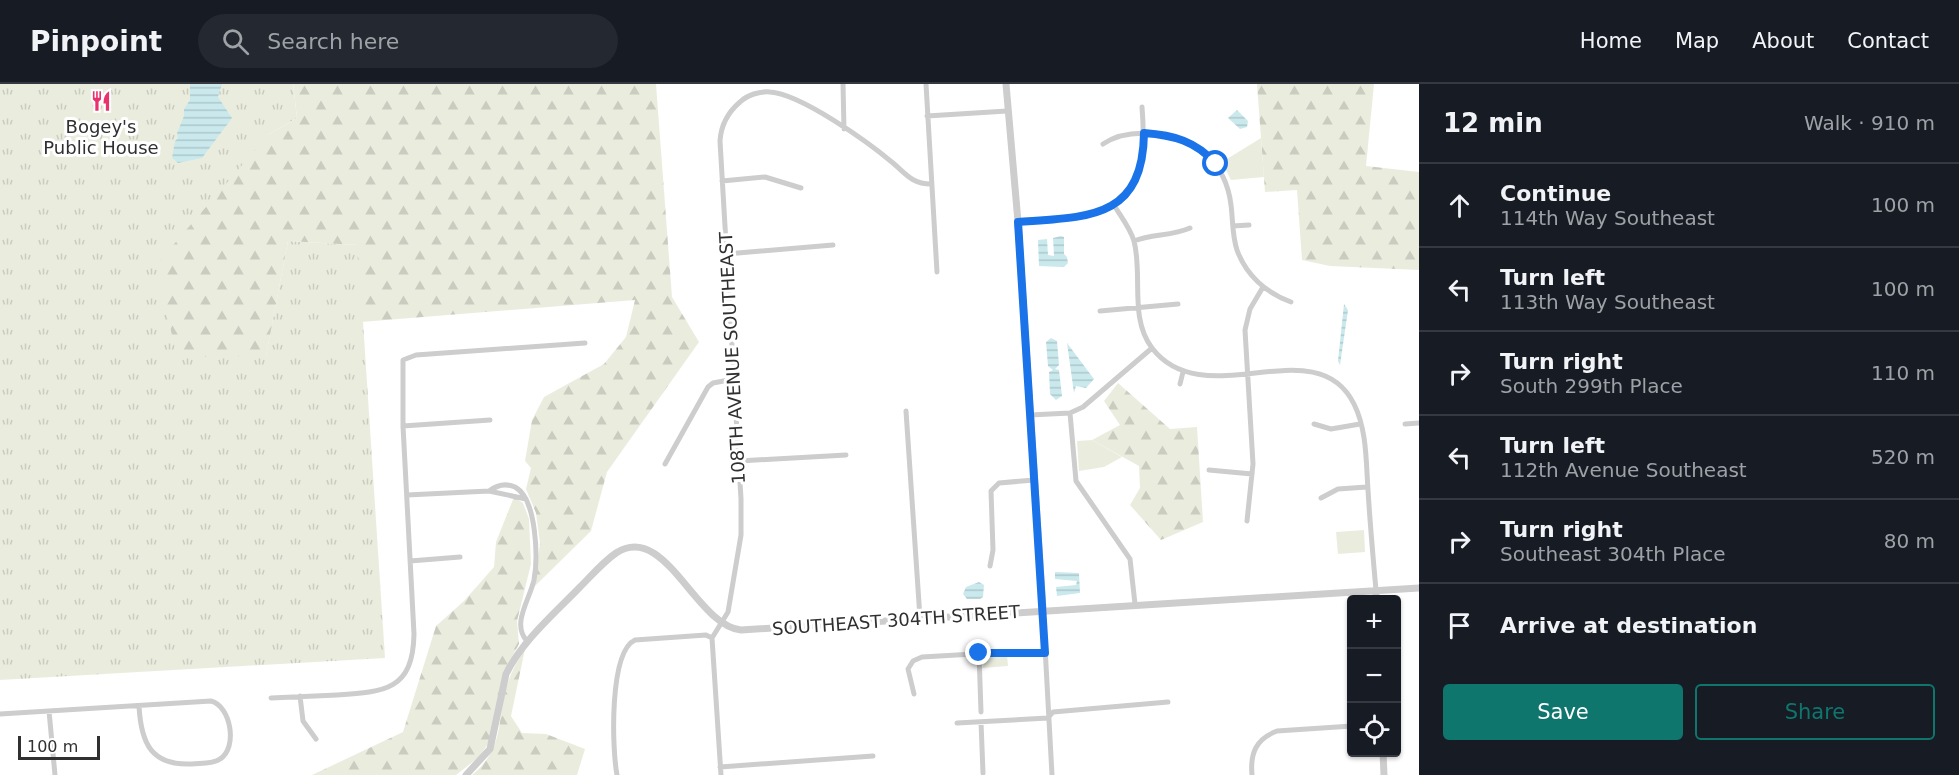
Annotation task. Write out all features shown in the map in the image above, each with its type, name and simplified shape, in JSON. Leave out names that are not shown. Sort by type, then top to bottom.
[{"type":"street","points":[[768,84],[768,91],[796,99],[893,163],[914,182],[931,184]]},
{"type":"street","points":[[843,84],[844,129]]},
{"type":"street","points":[[926,84],[937,272]]},
{"type":"street","points":[[1006,84],[1018,222],[1052,775]]},
{"type":"street","name":"108TH AVENUE SOUTHEAST","points":[[721,624],[728,612],[741,535],[721,130],[728,114],[744,98],[768,91]]},
{"type":"street","points":[[1018,222],[1088,216],[1114,205],[1123,198],[1137,176],[1144,133],[1142,107]]},
{"type":"street","points":[[927,116],[1007,111]]},
{"type":"street","points":[[1103,144],[1118,136],[1144,133],[1181,138],[1209,156],[1222,173],[1228,188],[1237,251],[1247,269],[1263,287],[1291,302]]},
{"type":"street","points":[[722,181],[765,177],[801,188]]},
{"type":"street","points":[[1114,205],[1134,241],[1138,308],[1152,348],[1183,372],[1208,377],[1303,370],[1325,377],[1342,389],[1355,405],[1360,424],[1368,487],[1376,595]]},
{"type":"street","points":[[1233,226],[1249,225]]},
{"type":"street","points":[[1134,241],[1190,228]]},
{"type":"street","points":[[726,254],[832,245]]},
{"type":"street","points":[[1247,520],[1252,474],[1246,373],[1246,320],[1263,287]]},
{"type":"street","points":[[1100,311],[1178,304]]},
{"type":"street","points":[[271,698],[375,692],[398,682],[413,660],[402,362],[416,355],[585,343]]},
{"type":"street","points":[[1030,416],[1070,412],[1092,401],[1152,348]]},
{"type":"street","points":[[1180,384],[1183,372]]},
{"type":"street","points":[[665,464],[708,387],[713,383],[734,379]]},
{"type":"street","points":[[906,411],[920,618]]},
{"type":"street","points":[[1070,412],[1076,481],[1130,559],[1135,604]]},
{"type":"street","points":[[403,426],[490,420]]},
{"type":"street","points":[[1405,424],[1419,423]]},
{"type":"street","points":[[1314,424],[1331,429],[1360,424]]},
{"type":"street","points":[[739,461],[846,455]]},
{"type":"street","points":[[1209,470],[1252,474]]},
{"type":"street","points":[[990,566],[993,550],[990,495],[994,486],[999,483],[1034,480]]},
{"type":"street","points":[[489,491],[500,485],[513,487],[526,499],[531,515],[536,556],[534,579],[521,620],[523,637],[527,642]]},
{"type":"street","points":[[1321,498],[1338,489],[1368,487]]},
{"type":"street","points":[[407,495],[489,491],[526,499]]},
{"type":"street","points":[[466,775],[490,749],[506,674],[527,642],[606,561],[618,552],[633,547],[650,549],[660,556],[711,616],[721,624],[712,638],[720,775]]},
{"type":"street","points":[[410,561],[460,557]]},
{"type":"street","name":"SOUTHEAST 304TH STREET","points":[[721,624],[735,630],[748,630],[1419,588]]},
{"type":"street","points":[[617,775],[614,741],[619,667],[626,646],[635,640],[706,635],[712,638]]},
{"type":"street","points":[[914,694],[908,674],[913,661],[922,657],[979,653],[1045,653]]},
{"type":"street","points":[[979,653],[981,712]]},
{"type":"street","points":[[300,696],[304,726],[316,739]]},
{"type":"street","points":[[0,714],[206,701],[215,702],[224,709],[229,740],[228,749],[222,757],[205,763],[174,764],[153,752],[142,738],[139,706]]},
{"type":"street","points":[[957,723],[1048,717],[1053,712],[1168,702]]},
{"type":"street","points":[[49,711],[55,775]]},
{"type":"street","points":[[981,722],[983,773]]},
{"type":"street","points":[[1252,775],[1252,754],[1260,739],[1277,732],[1347,726]]},
{"type":"street","points":[[720,767],[873,756]]},
{"type":"street","points":[[1383,757],[1384,775]]},
{"type":"green space","points":[[0,84],[293,84],[297,118],[268,135],[266,355],[288,241],[358,245],[385,658],[0,680]]},
{"type":"green space","points":[[293,84],[656,84],[672,297],[699,342],[607,472],[591,531],[535,586],[540,543],[536,513],[526,489],[531,468],[525,461],[532,420],[544,397],[604,364],[626,337],[635,300],[361,322],[357,245],[288,241],[266,356],[177,357],[156,265],[268,135],[297,118]]},
{"type":"green space","points":[[1257,84],[1374,84],[1366,166],[1419,172],[1419,270],[1330,266],[1302,260],[1297,190],[1265,192]]},
{"type":"green space","points":[[1261,138],[1264,177],[1231,180],[1222,162]]},
{"type":"green space","points":[[1118,383],[1170,429],[1197,427],[1203,522],[1161,540],[1130,505],[1140,488],[1139,466],[1092,440],[1120,425],[1104,401]]},
{"type":"green space","points":[[1092,440],[1122,457],[1104,467],[1079,471],[1077,441]]},
{"type":"green space","points":[[514,497],[523,503],[529,519],[531,564],[517,621],[519,644],[503,673],[493,733],[479,757],[456,775],[312,775],[403,732],[436,626],[464,601],[494,567],[496,542]]},
{"type":"green space","points":[[1364,530],[1365,552],[1338,554],[1336,532]]},
{"type":"green space","points":[[525,649],[511,716],[522,733],[546,734],[585,749],[577,775],[472,775],[483,764],[495,743],[508,682]]},
{"type":"green space","points":[[1007,655],[1008,666],[982,668],[988,657]]},
{"type":"water","points":[[190,84],[222,84],[218,97],[232,118],[202,158],[178,163],[172,158],[184,109],[190,100]]},
{"type":"water","points":[[1237,110],[1248,121],[1247,127],[1240,129],[1228,118]]},
{"type":"water","points":[[1064,237],[1064,254],[1068,263],[1064,267],[1039,266],[1038,240],[1047,239],[1048,255],[1054,256],[1053,238]]},
{"type":"water","points":[[1344,304],[1348,310],[1340,365],[1338,361]]},
{"type":"water","points":[[1051,338],[1057,341],[1059,365],[1055,369],[1059,370],[1062,396],[1056,400],[1050,394],[1049,372],[1053,370],[1048,366],[1046,342]]},
{"type":"water","points":[[1067,343],[1094,379],[1086,388],[1076,386],[1074,393]]},
{"type":"water","points":[[1055,572],[1079,573],[1080,593],[1057,596],[1056,587],[1076,585],[1077,581],[1055,579]]},
{"type":"water","points":[[979,582],[984,585],[983,597],[967,599],[963,594],[966,587]]},
{"type":"place","name":"Bogey's Public House","points":[[101,101]]},
{"type":"route","points":[[979,653],[1045,653],[1018,222],[1079,218],[1111,208],[1123,198],[1137,176],[1141,165],[1144,133],[1181,138],[1202,150],[1216,164]]}]
